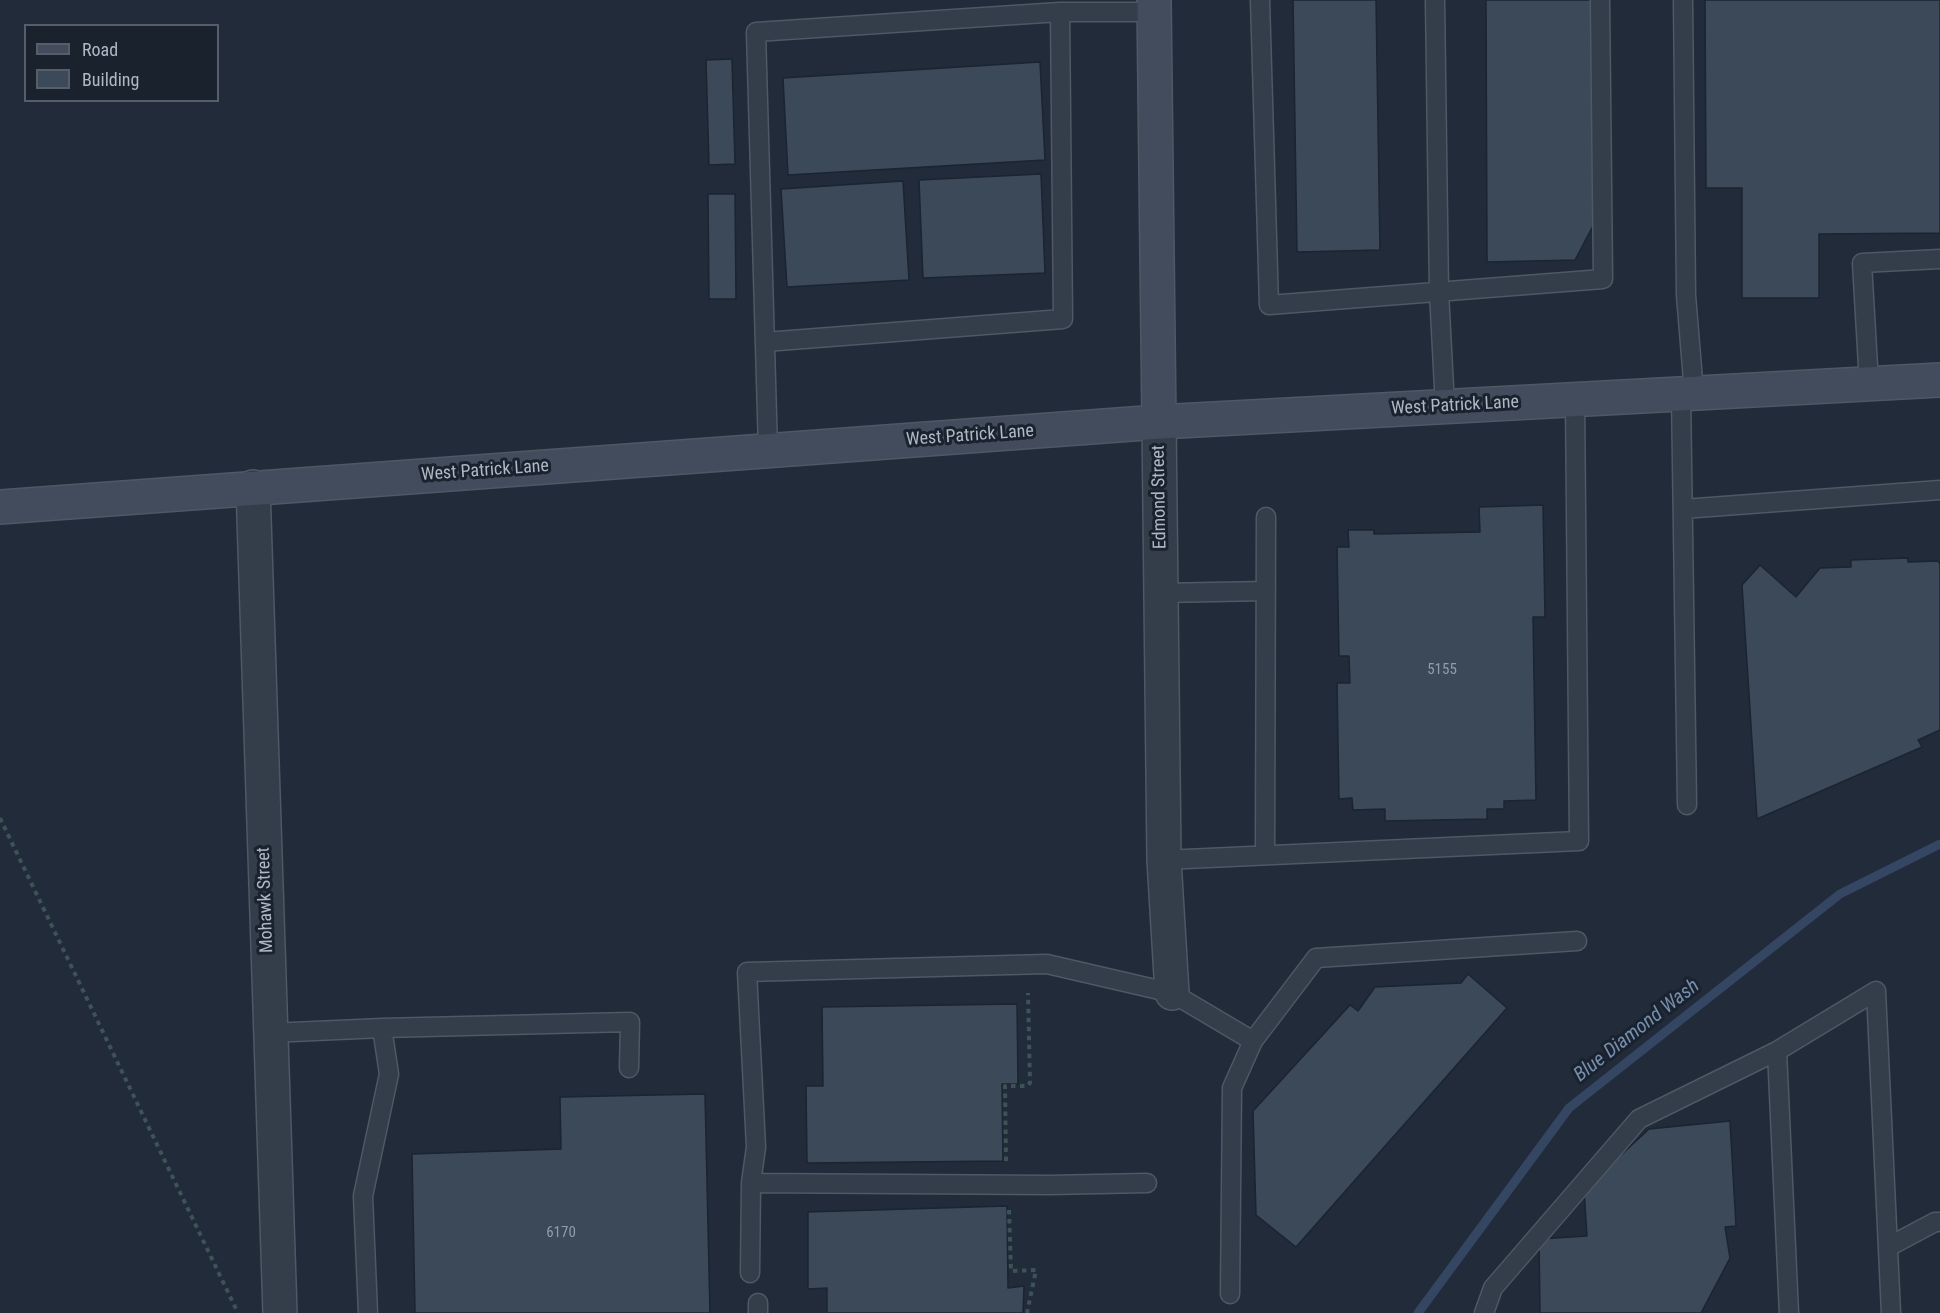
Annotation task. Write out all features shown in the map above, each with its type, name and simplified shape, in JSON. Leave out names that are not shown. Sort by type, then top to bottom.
[{"type":"street","name":"Edmond Street","points":[[1154,6],[1164,860],[1172,993]]},
{"type":"street","name":"West Patrick Lane","points":[[0,507],[1159,422],[1940,380]]},
{"type":"street","name":"Mohawk Street","points":[[253,487],[280,1313]]},
{"type":"lane","points":[[1260,0],[1269,305],[1603,279],[1600,0]]},
{"type":"lane","points":[[1435,0],[1439,292],[1445,407]]},
{"type":"lane","points":[[1683,0],[1687,394],[1683,509],[1687,805]]},
{"type":"lane","points":[[768,450],[756,32],[1154,6]]},
{"type":"lane","points":[[765,342],[1063,319],[1060,12]]},
{"type":"lane","points":[[1869,384],[1862,263],[1940,259]]},
{"type":"lane","points":[[1164,860],[1579,841],[1575,400]]},
{"type":"lane","points":[[1683,509],[1940,490]]},
{"type":"lane","points":[[1265,855],[1266,517]]},
{"type":"lane","points":[[1161,593],[1266,591]]},
{"type":"lane","points":[[1230,1294],[1232,1088],[1253,1041],[1316,958],[1577,941]]},
{"type":"lane","points":[[750,1273],[751,1183],[756,1147],[747,972],[1047,963],[1172,993],[1253,1041]]},
{"type":"lane","points":[[1484,1313],[1493,1288],[1639,1119],[1777,1051],[1876,992],[1892,1313]]},
{"type":"lane","points":[[270,1033],[630,1022],[629,1068]]},
{"type":"lane","points":[[368,1313],[363,1196],[389,1074],[382,1028]]},
{"type":"lane","points":[[1777,1051],[1789,1313]]},
{"type":"lane","points":[[751,1183],[1049,1185],[1147,1183]]},
{"type":"lane","points":[[1888,1247],[1935,1222],[1940,1222]]},
{"type":"path","points":[[0,818],[238,1313]]},
{"type":"path","points":[[1006,1163],[1005,1086],[1027,1086],[1030,1083],[1028,993]]},
{"type":"path","points":[[1008,1206],[1011,1271],[1036,1270],[1027,1313]]},
{"type":"building","points":[[1293,0],[1376,0],[1380,250],[1297,252]]},
{"type":"building","points":[[1486,0],[1591,0],[1594,224],[1575,260],[1487,262]]},
{"type":"building","points":[[1705,0],[1940,0],[1940,233],[1819,234],[1819,298],[1742,298],[1742,188],[1706,188]]},
{"type":"building","points":[[732,59],[735,164],[709,165],[706,60]]},
{"type":"building","points":[[1040,62],[1045,160],[788,175],[783,78]]},
{"type":"building","points":[[1041,174],[1045,273],[923,278],[919,180]]},
{"type":"building","points":[[903,181],[909,280],[787,287],[781,189]]},
{"type":"building","points":[[708,194],[735,194],[736,299],[709,299]]},
{"type":"building","points":[[1543,505],[1545,617],[1533,617],[1536,800],[1504,801],[1504,809],[1487,809],[1487,819],[1385,821],[1385,809],[1353,810],[1352,798],[1339,799],[1337,683],[1350,683],[1349,656],[1339,656],[1337,547],[1349,547],[1348,530],[1374,530],[1374,534],[1480,532],[1479,507]]},
{"type":"building","points":[[1908,558],[1908,562],[1938,561],[1940,564],[1940,730],[1918,740],[1922,747],[1757,819],[1742,585],[1760,565],[1796,597],[1820,568],[1851,567],[1851,560]]},
{"type":"building","points":[[1468,974],[1507,1008],[1296,1247],[1256,1215],[1253,1111],[1350,1005],[1358,1011],[1375,987],[1461,983]]},
{"type":"building","points":[[1017,1004],[1018,1084],[1002,1084],[1003,1161],[807,1163],[806,1086],[823,1086],[822,1007]]},
{"type":"building","points":[[705,1094],[710,1313],[415,1313],[412,1154],[561,1149],[560,1097]]},
{"type":"building","points":[[1730,1121],[1736,1226],[1725,1227],[1730,1258],[1701,1313],[1540,1313],[1539,1239],[1587,1236],[1584,1189],[1649,1129]]},
{"type":"building","points":[[1007,1206],[1008,1288],[1024,1286],[1023,1313],[827,1313],[827,1288],[808,1289],[808,1212]]},
{"type":"waterway","name":"Blue Diamond Wash","points":[[1418,1313],[1569,1108],[1840,894],[1940,844]]}]
